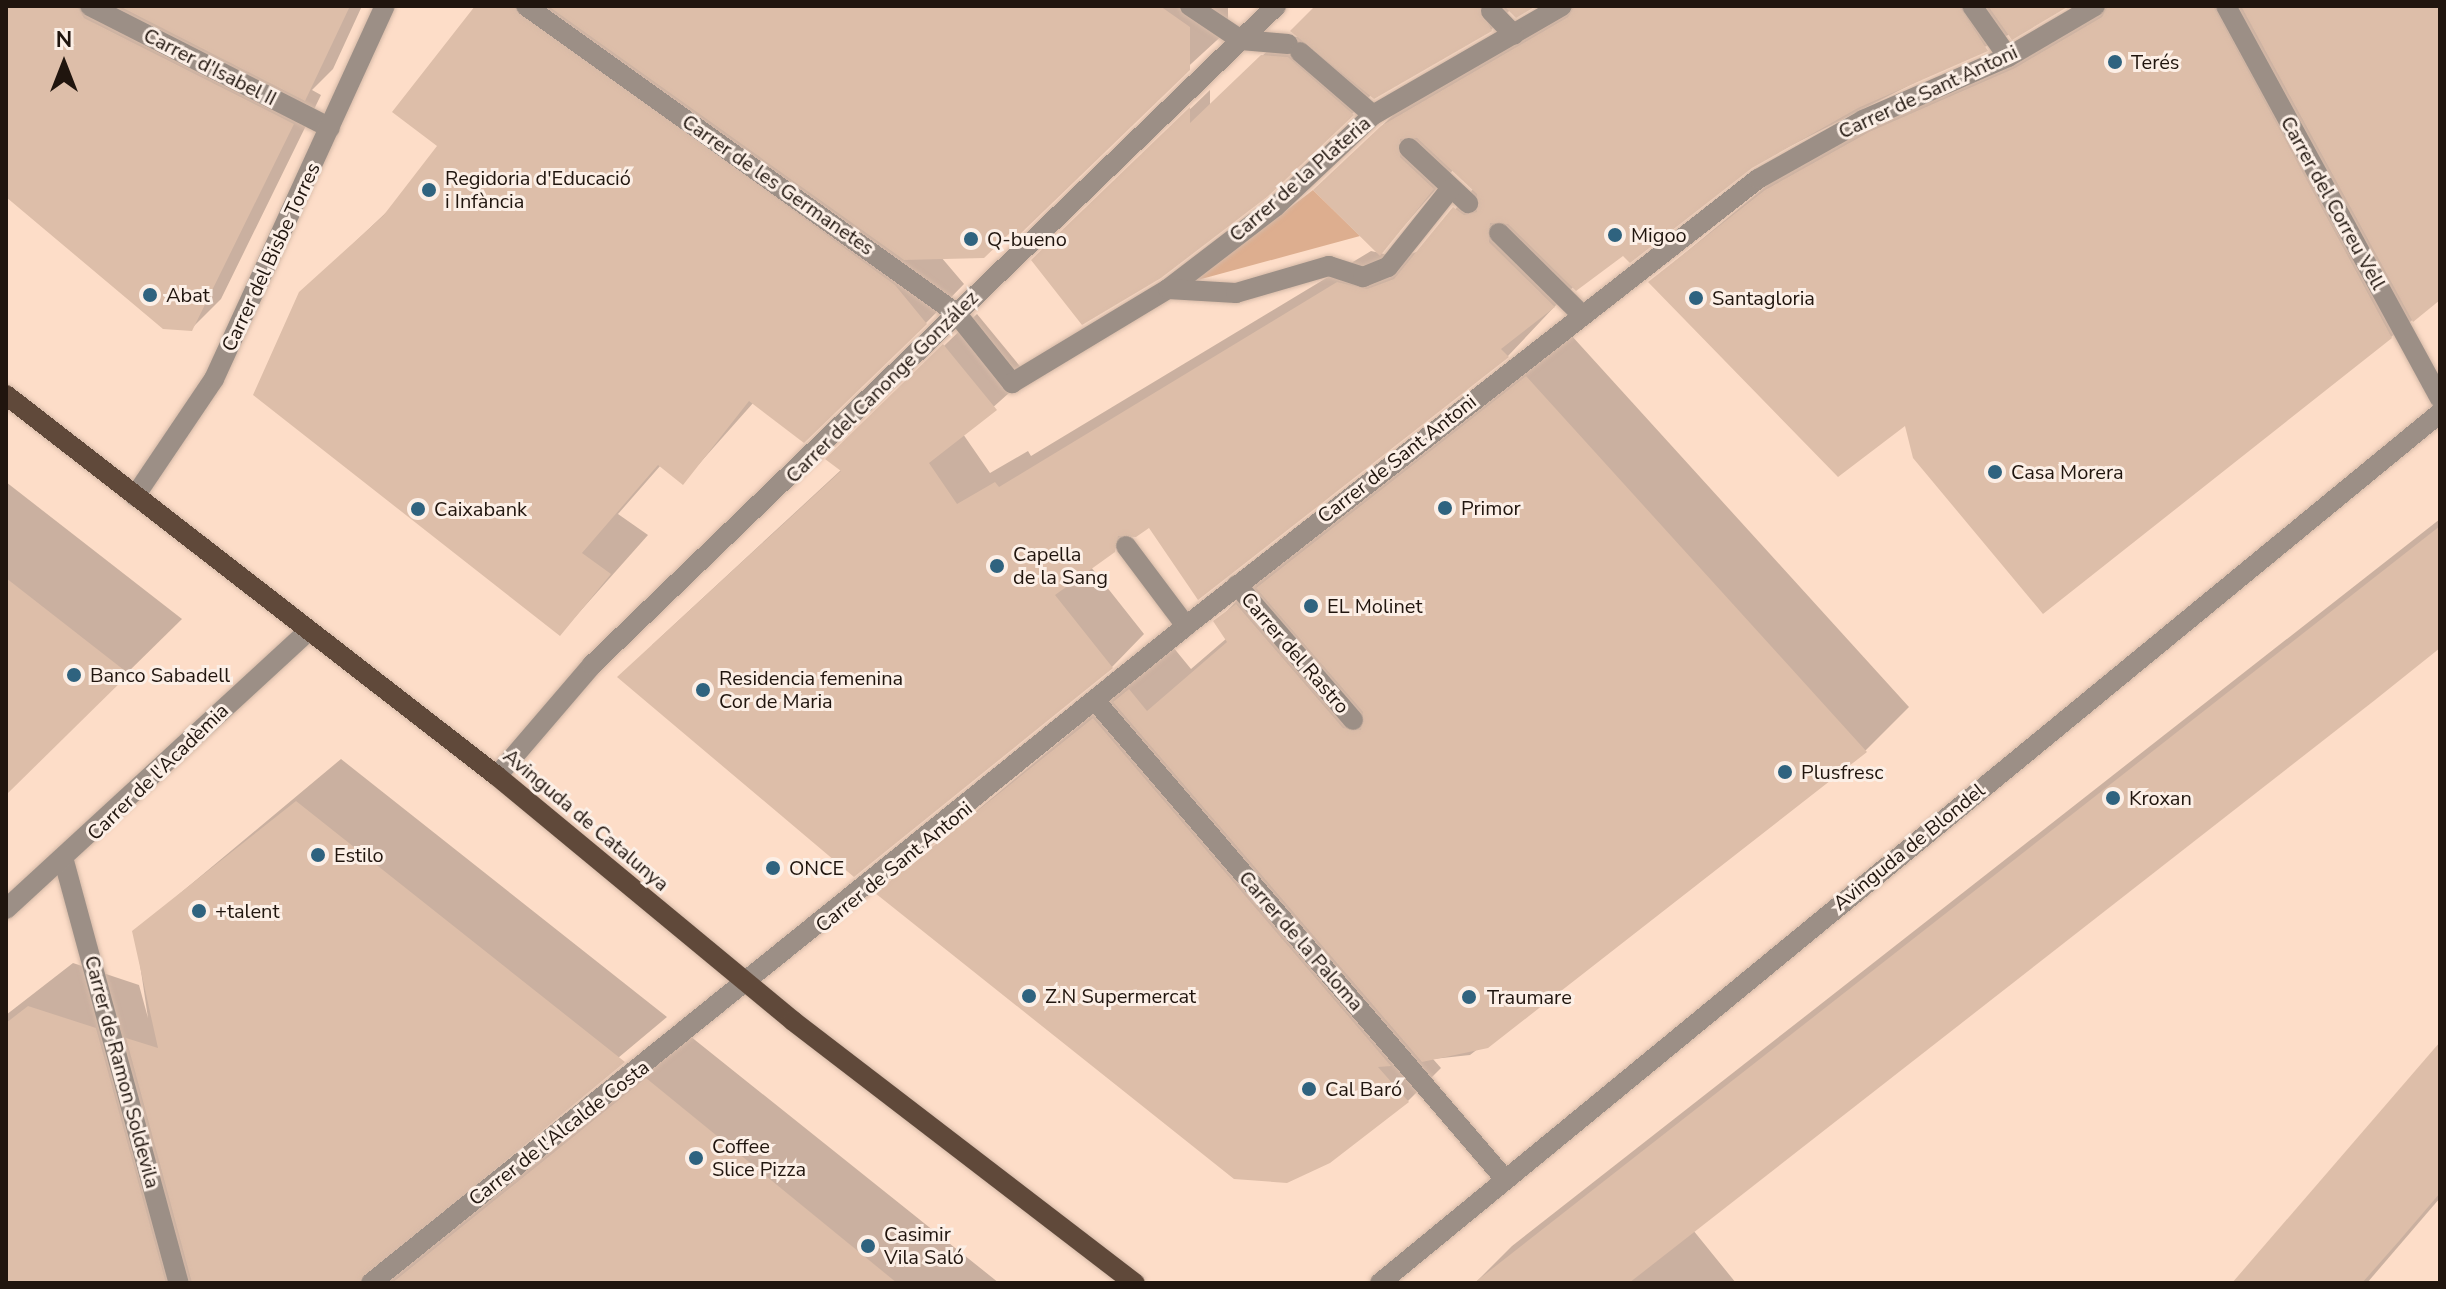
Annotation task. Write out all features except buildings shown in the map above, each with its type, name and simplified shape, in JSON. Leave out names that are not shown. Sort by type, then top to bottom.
[{"type":"main road","name":"Avinguda de Catalunya","points":[[6,395],[307,632],[497,776],[747,985],[1135,1283]]},
{"type":"street","name":"Carrer d'Isabel II","points":[[90,6],[330,128]]},
{"type":"street","name":"Carrer del Bisbe Torres","points":[[135,496],[214,379],[385,6]]},
{"type":"street","name":"Carrer de les Germanetes","points":[[526,6],[956,313],[1012,383]]},
{"type":"street","points":[[1190,6],[1241,40],[1294,48],[1373,115]]},
{"type":"street","name":"Carrer del Canonge González","points":[[497,776],[592,665],[1276,6]]},
{"type":"street","name":"Carrer de la Plateria","points":[[1012,383],[1168,289],[1275,207],[1373,115],[1562,6]]},
{"type":"street","points":[[1972,6],[2008,57]]},
{"type":"street","name":"Carrer de Sant Antoni","points":[[747,985],[1098,704],[1237,585],[1758,179],[1863,120],[2008,57],[2095,6]]},
{"type":"street","name":"Carrer del Correu Vell","points":[[2226,6],[2440,399]]},
{"type":"street","points":[[1491,11],[1514,35]]},
{"type":"street","points":[[1409,148],[1468,203]]},
{"type":"street","points":[[1168,289],[1236,293],[1329,266],[1363,277],[1388,267],[1451,188]]},
{"type":"street","points":[[1499,233],[1581,314]]},
{"type":"street","name":"Avinguda de Blondel","points":[[1380,1283],[1504,1178],[2440,413]]},
{"type":"street","points":[[1126,546],[1186,626]]},
{"type":"street","name":"Carrer del Rastro","points":[[1237,585],[1353,720]]},
{"type":"street","name":"Carrer de l'Acadèmia","points":[[6,909],[64,861],[307,632]]},
{"type":"street","name":"Carrer de la Paloma","points":[[1098,704],[1504,1178]]},
{"type":"street","name":"Carrer de Ramon Soldevila","points":[[64,861],[179,1283]]},
{"type":"street","name":"Carrer de l'Alcalde Costa","points":[[371,1283],[747,985]]},
{"type":"shaded area","points":[[1313,190],[1360,236],[1194,281]]},
{"type":"place","name":"Terés","points":[[2115,62]]},
{"type":"place","name":"Regidoria d'Educació i Infància","points":[[429,190]]},
{"type":"place","name":"Migoo","points":[[1615,235]]},
{"type":"place","name":"Q-bueno","points":[[971,239]]},
{"type":"place","name":"Abat","points":[[150,295]]},
{"type":"place","name":"Santagloria","points":[[1696,298]]},
{"type":"place","name":"Casa Morera","points":[[1995,472]]},
{"type":"place","name":"Primor","points":[[1445,508]]},
{"type":"place","name":"Caixabank","points":[[418,509]]},
{"type":"place","name":"Capella de la Sang","points":[[997,566]]},
{"type":"place","name":"EL Molinet","points":[[1311,606]]},
{"type":"place","name":"Banco Sabadell","points":[[74,675]]},
{"type":"place","name":"Residencia femenina Cor de Maria","points":[[703,690]]},
{"type":"place","name":"Plusfresc","points":[[1785,772]]},
{"type":"place","name":"Kroxan","points":[[2113,798]]},
{"type":"place","name":"Estilo","points":[[318,855]]},
{"type":"place","name":"ONCE","points":[[773,868]]},
{"type":"place","name":"+talent","points":[[199,911]]},
{"type":"place","name":"Z.N Supermercat","points":[[1029,996]]},
{"type":"place","name":"Traumare","points":[[1469,997]]},
{"type":"place","name":"Cal Baró","points":[[1309,1089]]},
{"type":"place","name":"Coffee Slice Pizza","points":[[696,1158]]},
{"type":"place","name":"Casimir Vila Saló","points":[[868,1246]]}]
